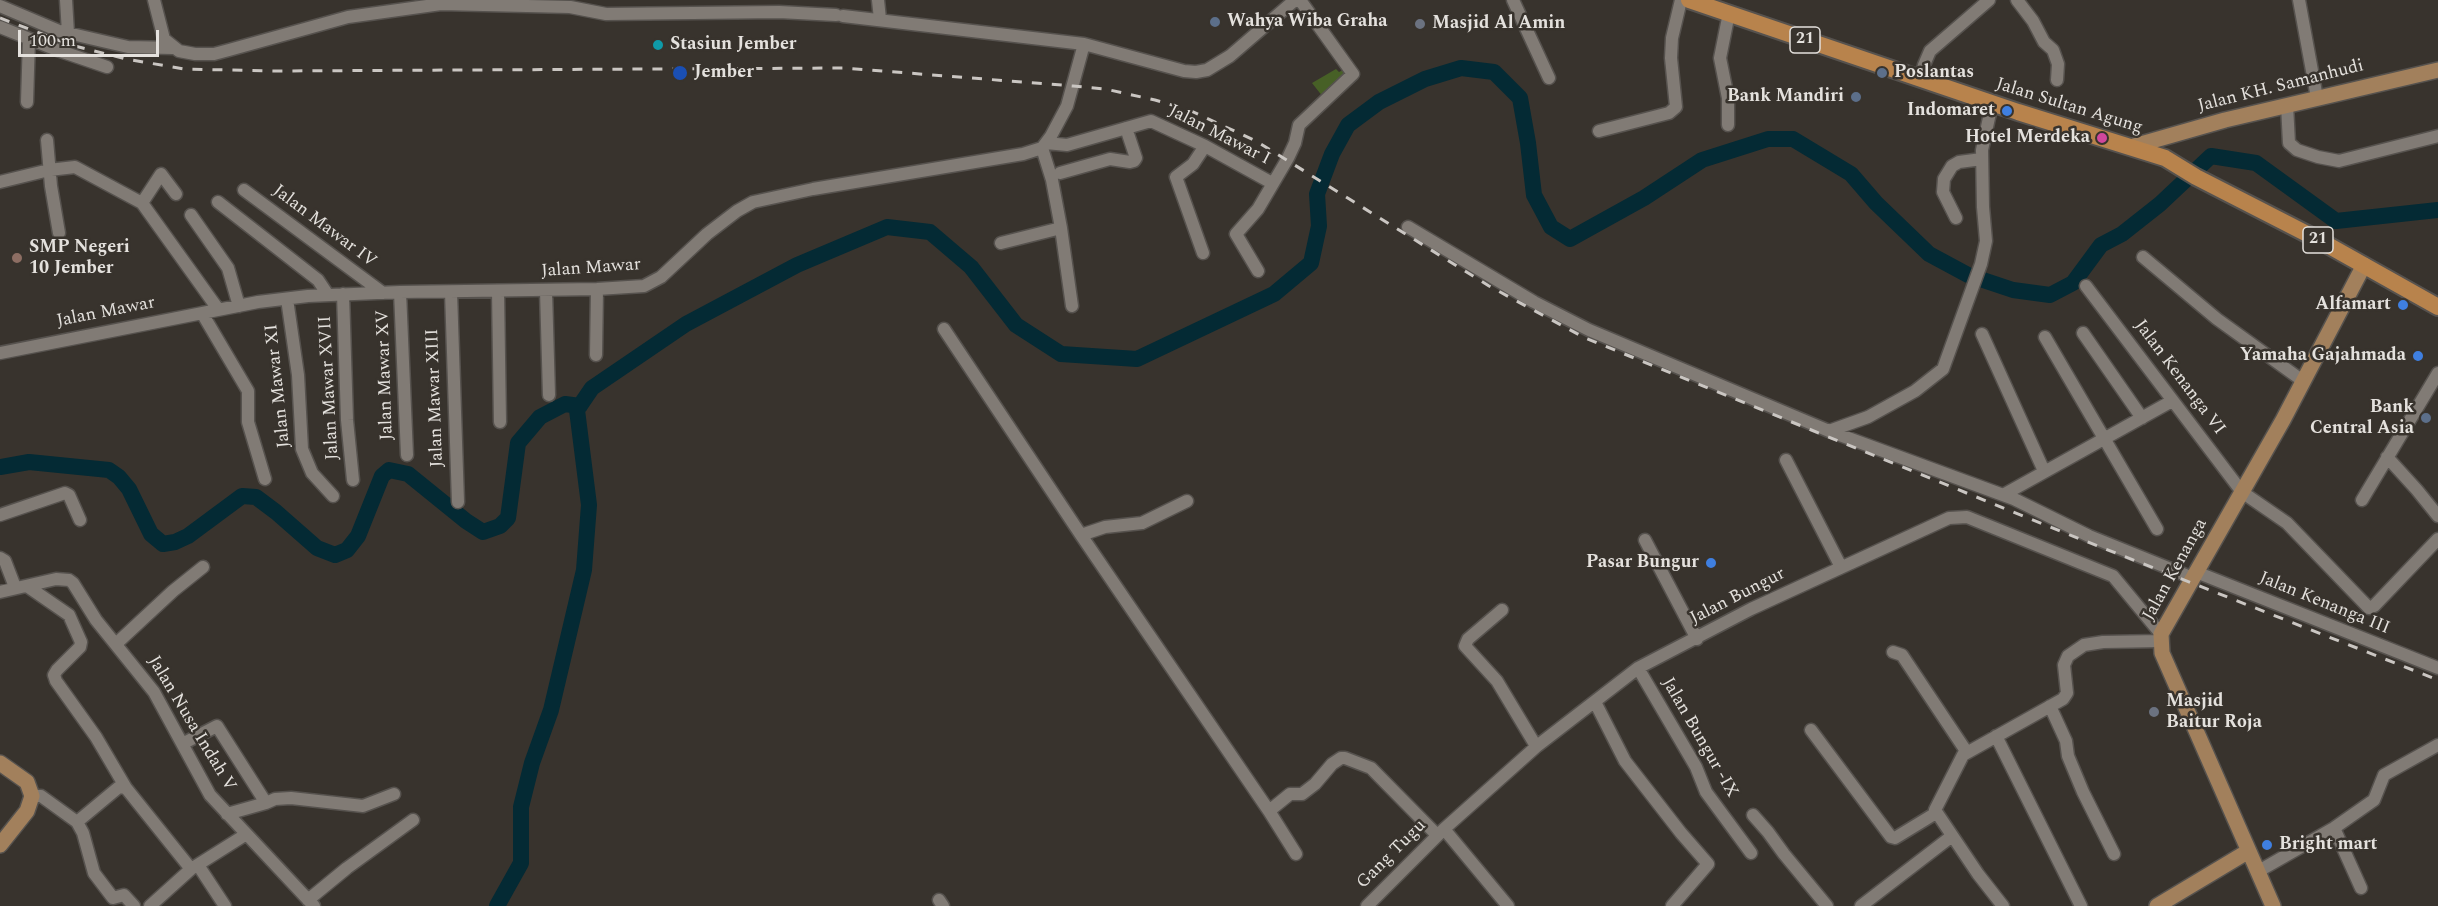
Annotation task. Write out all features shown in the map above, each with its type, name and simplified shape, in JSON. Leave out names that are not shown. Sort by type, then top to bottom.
[{"type":"highway","name":"Jalan Sultan Agung","points":[[1689,0],[1713,4],[1729,13],[1921,80],[1992,104],[2134,146],[2165,158],[2196,177],[2364,265]]},
{"type":"highway","name":"21","points":[[2364,265],[2438,307]]},
{"type":"main road","name":"Jalan KH. Samanhudi","points":[[2134,146],[2287,105],[2438,70]]},
{"type":"main road","name":"Jalan Kenanga","points":[[2273,906],[2247,852],[2162,653],[2161,638],[2303,381],[2364,265]]},
{"type":"main road","points":[[0,763],[27,782],[32,796],[27,811],[0,845]]},
{"type":"main road","points":[[2157,906],[2247,852]]},
{"type":"street","points":[[66,0],[68,33]]},
{"type":"street","points":[[154,0],[164,39],[179,51],[195,54],[214,54],[348,18],[441,4],[570,3],[606,14],[817,6],[840,15],[1084,44],[1184,71],[1207,70],[1230,56],[1297,0],[1353,74],[1299,125],[1295,143],[1258,209],[1235,235],[1258,271]]},
{"type":"street","points":[[878,0],[880,19]]},
{"type":"street","points":[[1513,0],[1549,78]]},
{"type":"street","points":[[1599,131],[1669,112],[1676,107],[1671,58],[1672,38],[1681,0]]},
{"type":"street","points":[[1921,80],[1929,51],[1989,0]]},
{"type":"street","points":[[2017,0],[2033,21],[2044,42],[2054,50],[2058,64],[2057,80]]},
{"type":"street","points":[[2300,0],[2316,98]]},
{"type":"street","points":[[0,6],[68,33],[128,47],[173,48]]},
{"type":"street","points":[[1728,125],[1728,98],[1720,58],[1729,13]]},
{"type":"street","points":[[0,27],[106,67]]},
{"type":"street","points":[[27,102],[29,39]]},
{"type":"street","points":[[1072,306],[1061,228],[1044,146],[1067,106],[1084,44]]},
{"type":"street","points":[[1828,431],[1868,417],[1896,402],[1915,391],[1943,369],[1981,264],[1986,241],[1982,159],[1992,104]]},
{"type":"street","points":[[2287,105],[2289,143],[2297,150],[2318,157],[2339,161],[2438,136]]},
{"type":"street","name":"Jalan Mawar I","points":[[1044,146],[1067,145],[1151,121],[1205,146],[1272,183]]},
{"type":"street","points":[[1060,173],[1110,159],[1134,161],[1136,158],[1126,128]]},
{"type":"street","points":[[47,140],[49,170],[59,233]]},
{"type":"street","name":"Jalan Mawar","points":[[0,353],[202,312],[286,299],[343,294],[597,290],[644,286],[661,277],[707,234],[736,211],[753,202],[813,189],[1023,154],[1044,146]]},
{"type":"street","points":[[1203,254],[1176,177],[1193,164],[1205,146]]},
{"type":"street","points":[[1956,218],[1943,192],[1944,179],[1952,166],[1959,162],[1982,159]]},
{"type":"street","points":[[0,182],[49,170],[75,167],[142,203],[218,309]]},
{"type":"street","points":[[142,203],[161,174],[176,194]]},
{"type":"street","name":"Jalan Mawar IV","points":[[244,190],[383,293]]},
{"type":"street","points":[[218,202],[318,280],[328,295]]},
{"type":"street","points":[[191,215],[228,268],[239,306]]},
{"type":"street","name":"Jalan Kenanga III","points":[[1408,227],[1534,302],[1588,330],[1828,431],[2003,495],[2089,536],[2438,668]]},
{"type":"street","points":[[1001,243],[1061,228]]},
{"type":"street","points":[[2144,257],[2217,319],[2303,381]]},
{"type":"street","name":"Jalan Kenanga VI","points":[[2086,286],[2242,492],[2287,523],[2368,608],[2374,606],[2438,539]]},
{"type":"street","points":[[596,355],[597,290]]},
{"type":"street","points":[[498,291],[500,422]]},
{"type":"street","points":[[546,291],[549,395]]},
{"type":"street","name":"Jalan Mawar XV","points":[[400,292],[407,455]]},
{"type":"street","name":"Jalan Mawar XIII","points":[[450,292],[458,502]]},
{"type":"street","name":"Jalan Mawar XVII","points":[[343,294],[347,420],[353,480]]},
{"type":"street","name":"Jalan Mawar XI","points":[[286,299],[298,375],[302,449],[312,473],[333,496]]},
{"type":"street","points":[[202,312],[248,391],[248,422],[265,479]]},
{"type":"street","points":[[944,329],[1296,854]]},
{"type":"street","points":[[2083,333],[2142,418]]},
{"type":"street","points":[[1982,334],[2044,471]]},
{"type":"street","points":[[2045,336],[2157,529]]},
{"type":"street","points":[[2362,500],[2438,373]]},
{"type":"street","points":[[2003,495],[2172,401]]},
{"type":"street","points":[[2387,457],[2438,516]]},
{"type":"street","points":[[1786,460],[1816,523],[1841,567]]},
{"type":"street","points":[[0,516],[65,493],[69,495],[80,520]]},
{"type":"street","points":[[1081,535],[1105,527],[1142,523],[1187,501]]},
{"type":"street","name":"Jalan Bungur","points":[[1440,832],[1536,746],[1638,668],[1751,609],[1949,518],[1967,517],[2113,576],[2161,638]]},
{"type":"street","points":[[1645,540],[1697,639]]},
{"type":"street","points":[[0,558],[5,561],[21,587],[69,615],[81,645],[54,675],[126,788],[225,906]]},
{"type":"street","points":[[117,644],[173,591],[203,567]]},
{"type":"street","name":"Jalan Nusa Indah V","points":[[0,592],[56,579],[69,580],[96,620],[154,692],[184,743],[207,790],[245,835],[311,903]]},
{"type":"street","points":[[1502,610],[1468,639],[1466,646],[1497,681],[1536,746]]},
{"type":"street","points":[[2003,906],[1936,813],[1935,807],[1965,753],[2063,699],[2067,693],[2064,665],[2068,656],[2084,645],[2161,638]]},
{"type":"street","points":[[1893,652],[1902,655],[1965,753]]},
{"type":"street","name":"Jalan Bungur -IX","points":[[1638,668],[1696,767],[1706,792],[1751,853]]},
{"type":"street","points":[[1595,702],[1625,761],[1708,864],[1682,891],[1672,906]]},
{"type":"street","points":[[2050,706],[2066,741],[2068,756],[2083,792],[2114,854]]},
{"type":"street","points":[[184,743],[217,726],[266,803]]},
{"type":"street","points":[[1811,730],[1891,837],[1894,838],[1936,813]]},
{"type":"street","points":[[1996,736],[2081,906]]},
{"type":"street","points":[[2256,872],[2334,828],[2374,800],[2384,775],[2438,745]]},
{"type":"street","points":[[1269,811],[1290,794],[1302,794],[1341,758],[1371,768],[1440,832],[1508,906]]},
{"type":"street","points":[[77,822],[119,787],[126,788]]},
{"type":"street","points":[[227,814],[275,799],[291,798],[363,806],[394,794]]},
{"type":"street","points":[[32,796],[41,796],[77,822],[83,833],[94,873],[113,898],[124,895],[134,906]]},
{"type":"street","points":[[1753,815],[1827,906]]},
{"type":"street","points":[[311,903],[347,868],[413,820]]},
{"type":"street","points":[[2334,828],[2361,888]]},
{"type":"street","name":"Gang Tugu","points":[[1367,906],[1440,832]]},
{"type":"street","points":[[150,906],[165,901],[194,867],[245,835]]},
{"type":"street","points":[[1861,906],[1952,836]]},
{"type":"green space","points":[[1336,69],[1339,72],[1345,69],[1349,76],[1323,97],[1312,83]]},
{"type":"waterway","points":[[497,906],[521,863],[521,807],[532,763],[551,710],[584,570],[589,505],[577,410],[592,388],[686,324],[797,265],[887,227],[930,232],[971,267],[1016,325],[1061,354],[1137,359],[1274,294],[1311,263],[1319,226],[1317,194],[1332,154],[1348,125],[1379,102],[1425,79],[1461,68],[1494,72],[1520,98],[1534,195],[1551,227],[1570,239],[1644,198],[1702,160],[1768,139],[1793,139],[1851,174],[1876,203],[1929,254],[1968,275],[2013,290],[2050,295],[2073,283],[2101,245],[2122,234],[2160,204],[2211,156],[2256,163],[2336,221],[2438,210]]},
{"type":"waterway","points":[[0,467],[29,462],[109,470],[119,477],[129,489],[151,534],[163,544],[188,536],[242,496],[256,497],[317,548],[335,555],[347,550],[358,536],[382,476],[389,470],[408,474],[483,532],[500,526],[508,518],[518,443],[540,417],[565,404],[580,406]]},
{"type":"railway","points":[[0,18],[71,45],[126,59],[184,69],[273,71],[844,68],[1105,89],[1155,100],[1189,110],[1256,141],[1489,286],[1585,338],[2065,533],[2438,680]]},
{"type":"place","name":"Wahya Wiba Graha","points":[[1215,22]]},
{"type":"place","name":"Masjid Al Amin","points":[[1420,24]]},
{"type":"place","name":"Stasiun Jember","points":[[658,45]]},
{"type":"place","name":"Jember","points":[[680,73]]},
{"type":"place","name":"Poslantas","points":[[1882,73]]},
{"type":"place","name":"Bank Mandiri","points":[[1856,97]]},
{"type":"place","name":"Indomaret","points":[[2007,111]]},
{"type":"place","name":"Hotel Merdeka","points":[[2102,138]]},
{"type":"place","name":"SMP Negeri 10 Jember","points":[[17,258]]},
{"type":"place","name":"Alfamart","points":[[2403,305]]},
{"type":"place","name":"Yamaha Gajahmada","points":[[2418,356]]},
{"type":"place","name":"Bank Central Asia","points":[[2426,418]]},
{"type":"place","name":"Pasar Bungur","points":[[1711,563]]},
{"type":"place","name":"Masjid Baitur Roja","points":[[2154,712]]},
{"type":"place","name":"Bright mart","points":[[2267,845]]}]
